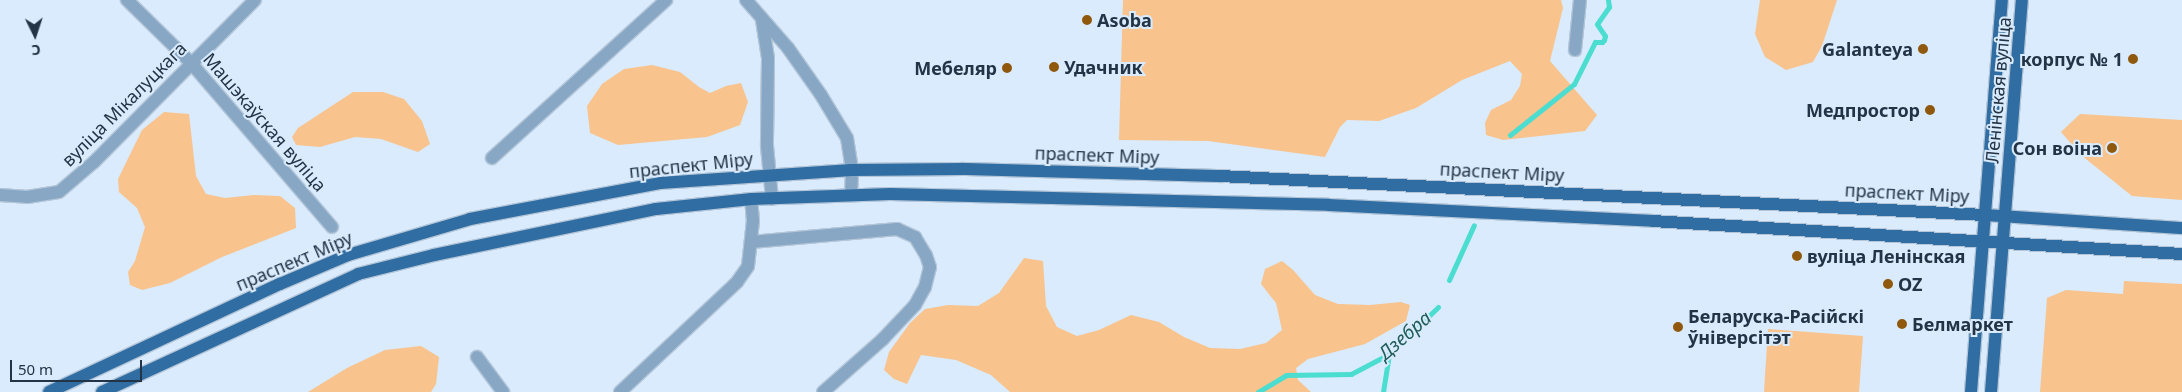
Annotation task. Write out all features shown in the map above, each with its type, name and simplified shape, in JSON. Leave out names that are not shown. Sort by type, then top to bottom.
[{"type":"main road","name":"Ленінская вуліца","points":[[1970,392],[2002,0]]},
{"type":"main road","name":"Ленінская вуліца","points":[[1991,392],[2022,0]]},
{"type":"main road","name":"праспект Міру","points":[[49,392],[280,284],[348,256],[488,215],[660,182],[852,170],[1001,170],[1331,181],[2005,216],[2182,228]]},
{"type":"main road","points":[[102,392],[358,274],[434,255],[656,209],[751,199],[890,194],[1330,206],[1653,221],[1982,244],[2182,254]]},
{"type":"street","name":"Машэкаўская вуліца","points":[[127,0],[190,62],[332,227]]},
{"type":"street","name":"вуліца Мікалуцкага","points":[[0,195],[27,197],[59,192],[94,162],[190,62],[255,0]]},
{"type":"street","points":[[492,158],[666,0]]},
{"type":"street","points":[[746,0],[788,48],[821,95],[846,138],[852,170],[851,195]]},
{"type":"street","points":[[1575,50],[1580,0]]},
{"type":"street","points":[[762,20],[768,58],[768,174],[772,198]]},
{"type":"street","points":[[768,58],[776,52],[788,48]]},
{"type":"street","points":[[620,392],[737,282],[748,266],[753,221],[751,199]]},
{"type":"street","points":[[751,242],[897,229],[915,237],[926,254],[930,267],[924,287],[915,304],[883,339],[823,392]]},
{"type":"street","points":[[477,357],[504,392]]},
{"type":"shaded area","points":[[1123,0],[1561,0],[1563,8],[1550,61],[1597,115],[1585,131],[1503,140],[1486,135],[1485,123],[1491,110],[1511,100],[1520,86],[1522,74],[1510,61],[1462,80],[1416,108],[1379,121],[1347,120],[1340,127],[1325,157],[1208,141],[1119,140]]},
{"type":"shaded area","points":[[1760,0],[1837,0],[1822,46],[1813,62],[1786,70],[1765,57],[1755,34]]},
{"type":"shaded area","points":[[652,65],[680,72],[710,93],[726,86],[741,83],[748,102],[740,125],[707,137],[618,145],[590,133],[587,106],[602,84],[624,69]]},
{"type":"shaded area","points":[[353,92],[383,92],[404,99],[422,121],[430,144],[418,152],[381,139],[355,137],[320,147],[296,145],[292,137],[298,128]]},
{"type":"shaded area","points":[[164,112],[189,114],[196,176],[206,194],[225,198],[254,195],[280,196],[295,208],[296,228],[222,257],[170,283],[142,290],[130,285],[128,272],[135,261],[145,227],[137,208],[119,192],[118,179],[142,130]]},
{"type":"shaded area","points":[[2080,114],[2182,120],[2182,200],[2132,196],[2081,155],[2061,132]]},
{"type":"shaded area","points":[[1024,258],[1043,261],[1046,306],[1057,327],[1077,336],[1099,330],[1131,315],[1159,322],[1184,337],[1210,348],[1240,349],[1266,343],[1282,330],[1276,303],[1261,284],[1265,269],[1282,261],[1293,270],[1315,295],[1338,304],[1370,305],[1401,302],[1410,305],[1406,321],[1365,344],[1308,359],[1296,368],[1298,380],[1311,392],[1010,392],[991,375],[956,360],[921,355],[907,384],[894,379],[884,370],[889,352],[910,323],[925,309],[948,305],[978,306],[999,293]]},
{"type":"shaded area","points":[[2124,281],[2182,284],[2182,392],[2040,392],[2047,298],[2066,290],[2123,294]]},
{"type":"shaded area","points":[[1768,329],[1863,336],[1859,392],[1764,392]]},
{"type":"shaded area","points":[[421,346],[439,357],[436,384],[431,392],[308,392],[347,368],[385,350]]},
{"type":"waterway","name":"Дзебра","points":[[1510,135],[1574,84],[1595,42],[1602,42],[1604,40],[1605,36],[1597,24],[1609,7],[1608,0]]},
{"type":"waterway","name":"Дзебра","points":[[1449,280],[1474,225]]},
{"type":"waterway","name":"Дзебра","points":[[1258,392],[1286,375],[1351,374],[1389,354],[1438,307]]},
{"type":"waterway","points":[[1383,392],[1389,354]]},
{"type":"place","name":"Asoba","points":[[1087,20]]},
{"type":"place","name":"Galanteya","points":[[1923,49]]},
{"type":"place","name":"корпус № 1","points":[[2133,59]]},
{"type":"place","name":"Удачник","points":[[1054,67]]},
{"type":"place","name":"Мебеляр","points":[[1007,68]]},
{"type":"place","name":"Медпростор","points":[[1930,110]]},
{"type":"place","name":"Сон воіна","points":[[2112,148]]},
{"type":"place","name":"вуліца Ленінская","points":[[1797,256]]},
{"type":"place","name":"OZ","points":[[1888,284]]},
{"type":"place","name":"Белмаркет","points":[[1902,324]]},
{"type":"place","name":"Беларуска-Расійскі ўніверсітэт","points":[[1678,327]]}]
